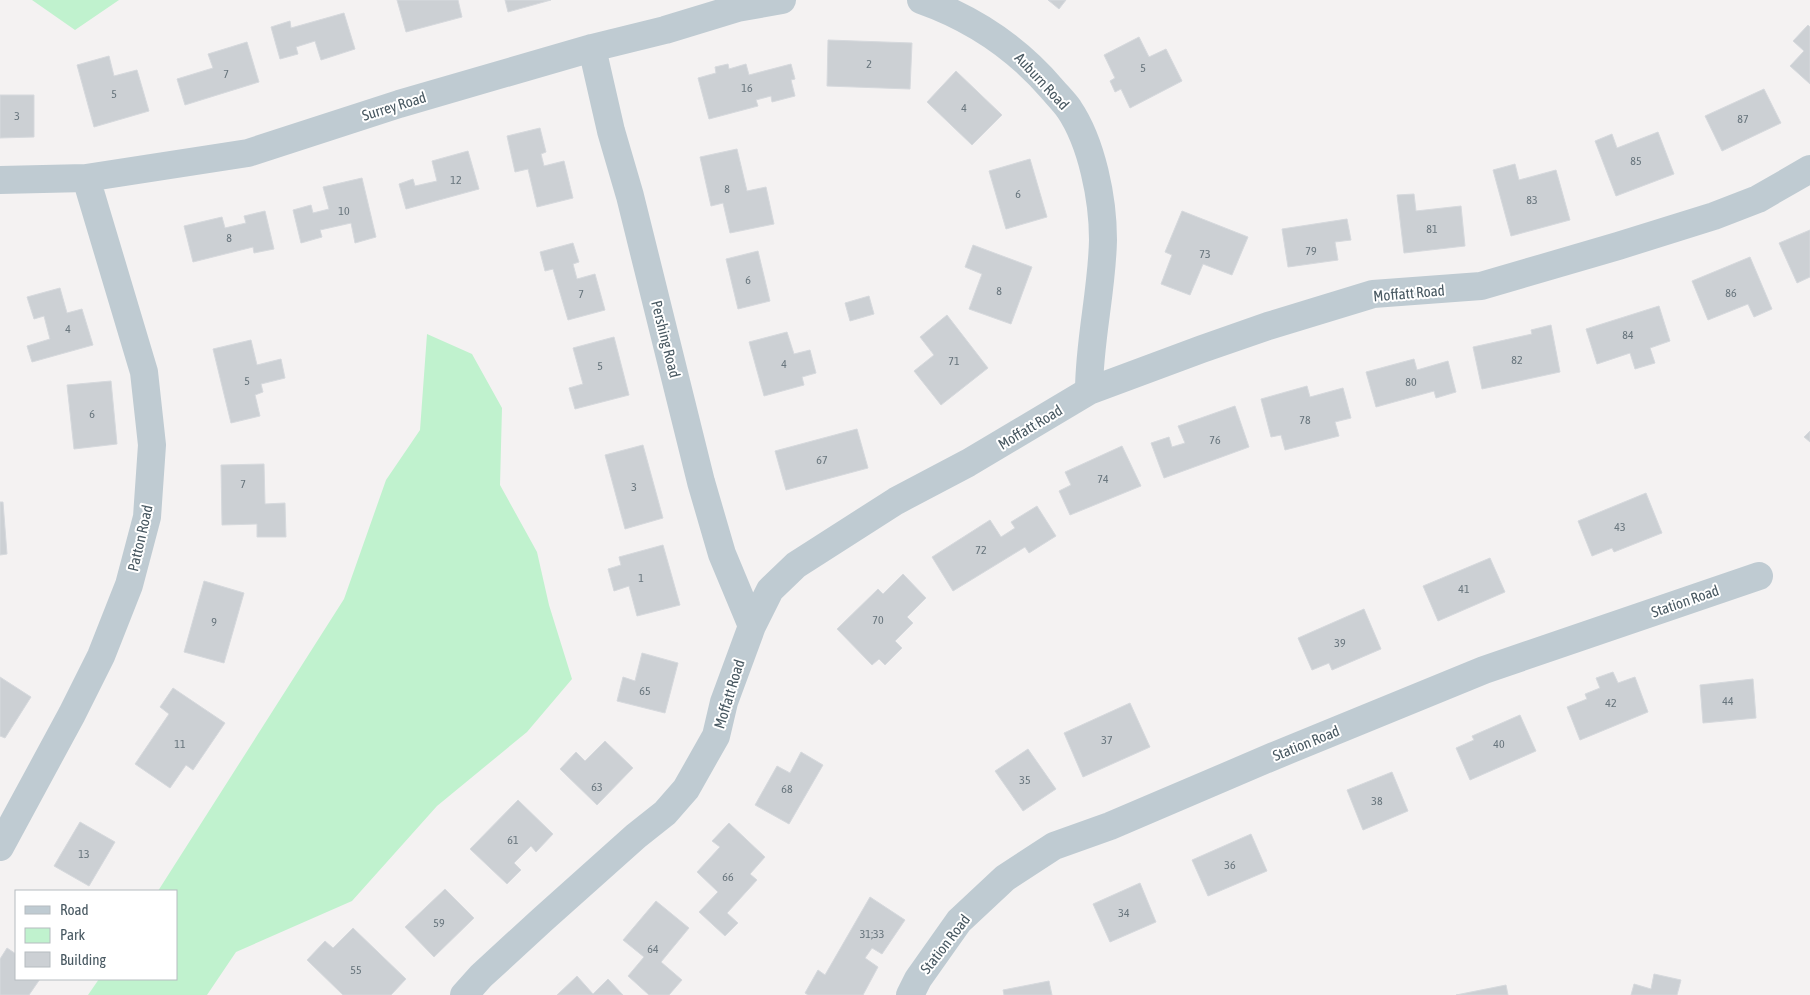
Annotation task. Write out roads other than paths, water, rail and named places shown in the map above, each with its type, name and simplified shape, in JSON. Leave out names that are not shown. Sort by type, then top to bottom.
[{"type":"street","name":"Surrey Road","points":[[0,180],[86,178],[248,153],[399,104],[592,48],[665,30],[737,8],[782,0]]},
{"type":"street","name":"Auburn Road","points":[[921,0],[970,21],[1010,47],[1041,76],[1069,109],[1088,149],[1100,196],[1103,240],[1089,367],[1089,392]]},
{"type":"street","name":"Pershing Road","points":[[592,48],[611,131],[630,196],[701,482],[722,554],[752,626]]},
{"type":"street","name":"Moffatt Road","points":[[464,995],[481,976],[542,920],[636,836],[666,813],[686,789],[716,736],[724,702],[752,626],[770,590],[796,565],[896,501],[968,463],[1089,392],[1268,326],[1373,294],[1482,286],[1714,216],[1758,199],[1810,169]]},
{"type":"street","name":"Patton Road","points":[[0,846],[72,714],[101,656],[129,585],[147,517],[152,445],[144,372],[86,178]]},
{"type":"street","name":"Station Road","points":[[910,995],[918,978],[960,921],[1005,878],[1054,846],[1110,826],[1484,670],[1759,576]]}]
